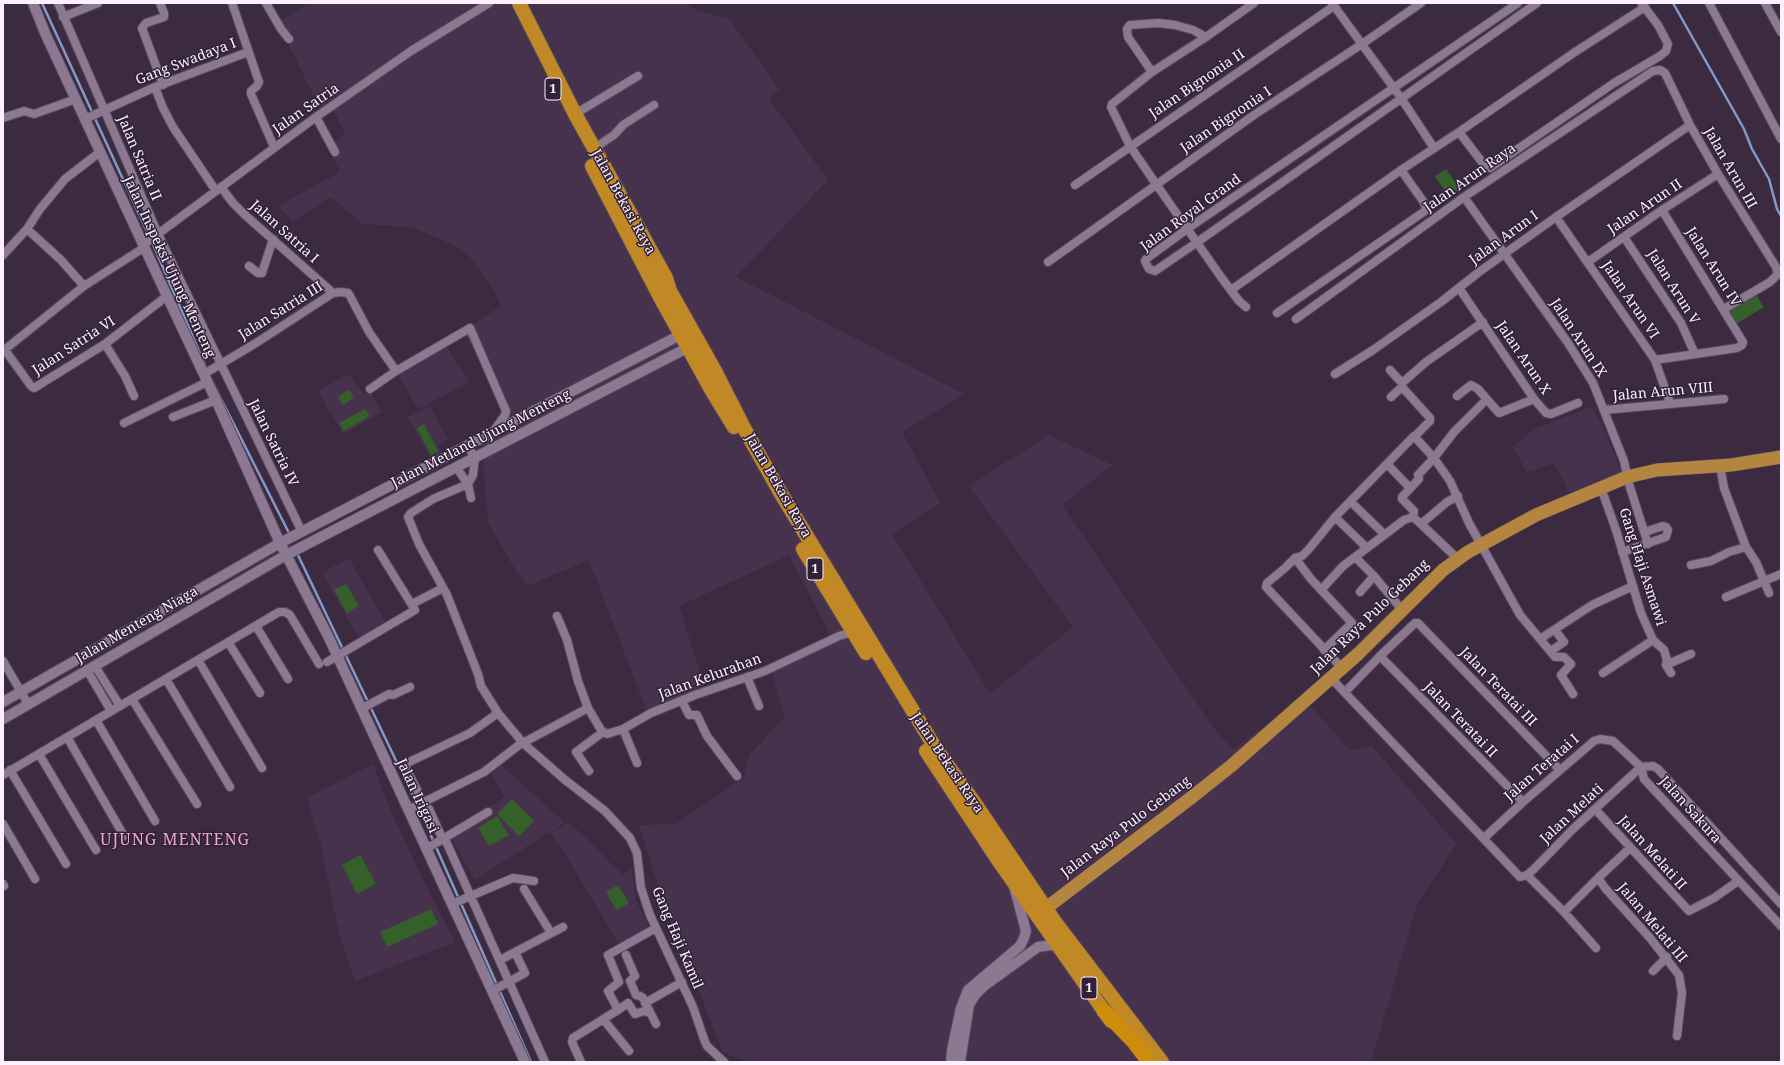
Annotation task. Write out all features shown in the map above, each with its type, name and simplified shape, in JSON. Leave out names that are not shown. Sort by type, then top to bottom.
[{"type":"highway","name":"Jalan Bekasi Raya","points":[[510,3],[583,149],[660,297],[688,347],[780,492],[932,752],[974,802],[1041,911],[1060,947],[1141,1062]]},
{"type":"highway","name":"Jalan Bekasi Raya","points":[[519,3],[593,149],[666,278],[670,291],[714,370],[740,429],[790,526],[853,632],[932,752],[1013,882],[1041,911],[1162,1062]]},
{"type":"highway","points":[[1104,1011],[1134,1042],[1149,1062]]},
{"type":"main road","name":"Jalan Raya Pulo Gebang","points":[[1041,911],[1192,797],[1331,678],[1402,611],[1433,579],[1458,559],[1481,544],[1536,515],[1627,477],[1657,470],[1749,463],[1781,457]]},
{"type":"street","name":"Jalan Inspeksi Ujung Menteng","points":[[33,3],[76,99],[87,118],[100,152],[167,296],[207,376],[216,400],[281,542]]},
{"type":"street","name":"Jalan Satria II","points":[[58,3],[101,111],[157,235],[220,366]]},
{"type":"street","points":[[63,17],[98,3]]},
{"type":"street","name":"Jalan Satria I","points":[[160,3],[164,17],[146,23],[142,28],[159,86],[163,108],[173,127],[218,189],[332,294]]},
{"type":"street","points":[[232,3],[248,52]]},
{"type":"street","points":[[266,3],[281,29],[289,38]]},
{"type":"street","name":"Jalan Satria","points":[[4,350],[84,286],[144,245],[316,117],[411,51],[490,3]]},
{"type":"street","points":[[1246,307],[1240,302],[1196,243],[1130,146],[1111,107],[1112,104],[1152,72],[1206,37],[1254,3]]},
{"type":"street","name":"Jalan Bignonia I","points":[[1048,262],[1254,115],[1421,3]]},
{"type":"street","name":"Jalan Royal Grand","points":[[1518,3],[1187,228],[1146,259],[1145,261],[1149,269],[1155,271],[1196,243],[1537,3]]},
{"type":"street","points":[[1708,3],[1780,135]]},
{"type":"street","points":[[1766,3],[1781,32]]},
{"type":"street","points":[[1333,5],[1394,88],[1434,148]]},
{"type":"street","name":"Jalan Bignonia II","points":[[1075,185],[1333,5]]},
{"type":"street","points":[[1231,290],[1401,170],[1459,132],[1643,5],[1658,25],[1668,44],[1666,51],[1660,56],[1614,84],[1490,168],[1485,166],[1459,132]]},
{"type":"street","points":[[1152,72],[1128,37],[1127,29],[1130,25],[1158,23],[1175,25],[1193,30],[1206,37]]},
{"type":"street","name":"Gang Swadaya I","points":[[87,118],[159,86],[248,52],[259,82],[251,91],[251,94],[274,147]]},
{"type":"street","name":"Jalan Arun Raya","points":[[1296,319],[1464,197],[1653,71],[1660,70],[1664,73]]},
{"type":"street","name":"Jalan Arun III","points":[[1664,73],[1690,125],[1718,174],[1779,274]]},
{"type":"street","points":[[575,114],[638,76]]},
{"type":"street","points":[[3,118],[24,112],[34,114],[76,99]]},
{"type":"street","points":[[593,149],[614,135],[623,125],[654,105]]},
{"type":"street","points":[[316,117],[335,152]]},
{"type":"street","name":"Jalan Arun I","points":[[1335,374],[1373,350],[1505,253],[1690,125]]},
{"type":"street","points":[[5,250],[27,229],[40,209],[65,179],[100,152]]},
{"type":"street","points":[[1277,314],[1425,211],[1426,207],[1423,201],[1401,170]]},
{"type":"street","name":"Jalan Arun II","points":[[1588,262],[1662,210],[1718,174]]},
{"type":"street","name":"Jalan Arun IX","points":[[1464,197],[1580,360],[1593,383],[1624,461],[1627,477],[1648,544]]},
{"type":"street","name":"Jalan Arun IV","points":[[1662,210],[1742,339],[1742,345],[1737,348],[1695,354]]},
{"type":"street","name":"Jalan Arun VI","points":[[1556,217],[1655,360],[1670,403]]},
{"type":"street","points":[[27,229],[61,260],[84,286]]},
{"type":"street","name":"Jalan Arun V","points":[[1624,237],[1681,323],[1695,354]]},
{"type":"street","points":[[249,266],[258,273],[262,273],[273,239]]},
{"type":"street","points":[[1724,310],[1770,282],[1779,274]]},
{"type":"street","name":"Jalan Arun X","points":[[1459,288],[1534,399],[1548,414],[1578,403]]},
{"type":"street","name":"Jalan Satria III","points":[[124,423],[207,376],[220,366],[332,294],[344,292],[350,296],[369,332],[396,371]]},
{"type":"street","name":"Jalan Satria VI","points":[[4,350],[34,388],[105,344],[167,296]]},
{"type":"street","points":[[1391,397],[1435,355],[1483,322]]},
{"type":"street","points":[[370,389],[396,371],[470,328],[506,411],[506,415],[492,433]]},
{"type":"street","name":"Jalan Metland Ujung Menteng","points":[[281,542],[301,533],[682,334]]},
{"type":"street","points":[[105,344],[125,376],[134,396]]},
{"type":"street","name":"Jalan Metland Ujung Menteng","points":[[286,555],[688,347]]},
{"type":"street","points":[[1655,360],[1695,354]]},
{"type":"street","name":"Jalan Satria IV","points":[[220,366],[301,533]]},
{"type":"street","points":[[1390,370],[1430,418],[1430,421],[1417,434]]},
{"type":"street","points":[[1457,396],[1471,385],[1478,389],[1499,413],[1534,399]]},
{"type":"street","points":[[1413,517],[1414,511],[1402,498],[1419,479],[1418,475],[1434,458],[1454,432],[1487,399]]},
{"type":"street","points":[[173,416],[216,400]]},
{"type":"street","name":"Jalan Arun VIII","points":[[1604,410],[1670,403],[1724,400]]},
{"type":"street","points":[[1342,668],[1266,587],[1267,583],[1295,558],[1302,556],[1335,517],[1414,436],[1434,458],[1458,496],[1467,518],[1520,615],[1556,657],[1564,657],[1571,664],[1561,675],[1573,694]]},
{"type":"street","points":[[467,446],[475,457],[473,475],[468,484]]},
{"type":"street","points":[[1388,464],[1410,488]]},
{"type":"street","points":[[1720,466],[1724,488],[1746,547],[1756,562],[1769,593]]},
{"type":"street","points":[[456,467],[468,484],[471,498]]},
{"type":"street","name":"Gang Haji Kamil","points":[[468,484],[433,499],[408,516],[419,544],[443,588],[478,674],[481,686],[498,713],[523,743],[605,811],[630,838],[637,853],[644,900],[682,982],[708,1046],[724,1062]]},
{"type":"street","name":"Gang Haji Asmawi","points":[[1601,488],[1641,613],[1653,640],[1664,650],[1667,660],[1666,665],[1670,673]]},
{"type":"street","points":[[1421,524],[1447,502],[1458,496]]},
{"type":"street","points":[[1351,502],[1384,534]]},
{"type":"street","points":[[1335,517],[1367,548]]},
{"type":"street","points":[[1413,517],[1458,559]]},
{"type":"street","points":[[1321,590],[1340,569],[1355,557],[1404,520],[1413,517]]},
{"type":"street","points":[[1622,552],[1666,537],[1668,530],[1663,526],[1644,532]]},
{"type":"street","name":"Jalan Irigasi","points":[[281,542],[286,555],[364,707],[494,990],[525,1062]]},
{"type":"street","name":"Jalan Menteng Niaga","points":[[3,702],[281,542]]},
{"type":"street","points":[[1691,565],[1711,561],[1729,552],[1746,547]]},
{"type":"street","points":[[66,864],[7,773],[280,612],[285,612],[290,615],[323,663],[415,610],[378,550]]},
{"type":"street","name":"Jalan Menteng Niaga","points":[[3,719],[286,555]]},
{"type":"street","points":[[1355,557],[1374,576],[1402,611]]},
{"type":"street","points":[[1295,558],[1321,590],[1352,624],[1324,650]]},
{"type":"street","points":[[1726,598],[1763,580],[1781,574]]},
{"type":"street","points":[[1360,592],[1374,576]]},
{"type":"street","points":[[1540,639],[1590,606],[1633,586]]},
{"type":"street","points":[[412,604],[443,588]]},
{"type":"street","points":[[557,616],[567,640],[578,681],[588,708],[603,732],[576,752],[589,771]]},
{"type":"street","name":"Jalan Teratai III","points":[[1380,656],[1415,623],[1418,623],[1560,770]]},
{"type":"street","points":[[256,626],[288,679]]},
{"type":"street","points":[[1551,651],[1564,642],[1555,630]]},
{"type":"street","name":"Jalan Kelurahan","points":[[603,732],[610,734],[623,729],[651,713],[707,690],[765,671],[839,636],[853,632]]},
{"type":"street","points":[[1603,674],[1653,640]]},
{"type":"street","points":[[228,642],[260,693]]},
{"type":"street","points":[[1666,665],[1691,654]]},
{"type":"street","points":[[1346,692],[1380,656]]},
{"type":"street","name":"Jalan Teratai II","points":[[1380,656],[1523,802]]},
{"type":"street","points":[[198,660],[262,768]]},
{"type":"street","points":[[3,661],[28,704]]},
{"type":"street","points":[[91,668],[120,706]]},
{"type":"street","points":[[91,668],[112,711]]},
{"type":"street","points":[[747,677],[759,706]]},
{"type":"street","points":[[1331,678],[1346,692],[1448,803],[1523,876],[1564,912],[1596,948]]},
{"type":"street","points":[[166,679],[230,787]]},
{"type":"street","points":[[364,707],[389,694],[393,695],[410,687]]},
{"type":"street","points":[[132,699],[197,804]]},
{"type":"street","points":[[682,701],[689,715],[696,715],[707,736],[737,776]]},
{"type":"street","points":[[410,809],[424,805],[484,772],[523,743],[588,708]]},
{"type":"street","points":[[498,713],[470,733],[405,764],[404,766],[443,840],[470,896],[545,1062]]},
{"type":"street","points":[[96,720],[155,821]]},
{"type":"street","points":[[623,729],[637,762]]},
{"type":"street","points":[[67,737],[124,836]]},
{"type":"street","name":"Jalan Teratai I","points":[[1484,838],[1594,740],[1600,739],[1613,741],[1641,767]]},
{"type":"street","points":[[39,754],[96,850]]},
{"type":"street","name":"Jalan Sakura","points":[[1781,904],[1658,769],[1653,766],[1641,767],[1644,779],[1781,926]]},
{"type":"street","name":"Jalan Melati","points":[[1523,876],[1641,767]]},
{"type":"street","name":"Jalan Melati II","points":[[1595,809],[1689,911],[1692,911],[1714,898],[1738,881]]},
{"type":"street","points":[[428,847],[443,840],[488,812]]},
{"type":"street","points":[[3,824],[35,878]]},
{"type":"street","points":[[1598,878],[1630,848]]},
{"type":"street","points":[[454,903],[513,878],[534,881]]},
{"type":"street","name":"Jalan Melati III","points":[[1564,912],[1598,878],[1604,888],[1667,957],[1679,975],[1681,984],[1677,1036]]},
{"type":"street","points":[[952,1062],[961,1008],[971,993],[1020,946],[1024,938],[1026,931],[1015,896],[1013,882]]},
{"type":"street","points":[[524,889],[551,933]]},
{"type":"street","points":[[500,960],[563,927]]},
{"type":"street","points":[[618,1010],[608,990],[619,982],[608,955],[656,928]]},
{"type":"street","points":[[971,993],[984,986],[1038,947],[1052,945],[1060,947]]},
{"type":"street","points":[[494,990],[510,983],[526,973],[515,952]]},
{"type":"street","points":[[626,955],[635,976],[630,979],[630,982],[636,995],[642,997],[656,1024]]},
{"type":"street","points":[[1653,971],[1667,957]]},
{"type":"street","points":[[645,1003],[682,982]]},
{"type":"street","points":[[960,1062],[960,1050],[971,993]]},
{"type":"street","points":[[579,1062],[572,1040],[628,1003],[635,1014],[644,1011],[650,1013]]},
{"type":"street","points":[[604,1019],[629,1052]]},
{"type":"shaded area","points":[[310,3],[684,3],[696,10],[729,19],[779,89],[769,99],[828,180],[736,277],[964,394],[902,432],[940,503],[892,534],[990,694],[1073,627],[969,486],[1049,435],[1112,465],[1062,505],[1215,730],[1233,750],[1302,697],[1351,751],[1372,746],[1456,844],[1417,904],[1371,1062],[747,1062],[723,1052],[662,898],[639,825],[676,824],[744,777],[749,755],[785,717],[772,673],[834,642],[789,555],[679,606],[706,691],[648,714],[589,560],[527,586],[510,561],[488,522],[481,434],[511,417],[490,374],[487,374],[463,331],[501,306],[492,287],[470,257],[460,248],[412,227],[362,224],[331,197],[293,221],[278,206],[340,172],[328,147],[345,134],[332,106],[321,111],[278,22]]},
{"type":"shaded area","points":[[444,341],[469,382],[418,409],[397,372]]},
{"type":"shaded area","points":[[348,374],[364,395],[370,391],[382,412],[343,434],[331,413],[360,397],[330,413],[318,391]]},
{"type":"shaded area","points":[[429,406],[448,439],[438,445],[441,452],[430,458],[408,417]]},
{"type":"shaded area","points":[[1591,407],[1602,424],[1622,474],[1571,495],[1554,463],[1527,472],[1513,447],[1536,428]]},
{"type":"shaded area","points":[[349,558],[386,624],[359,638],[322,573]]},
{"type":"shaded area","points":[[498,762],[564,822],[553,833],[568,823],[587,838],[612,865],[624,875],[631,867],[636,900],[649,927],[619,944],[560,845],[559,846],[552,834],[549,832],[475,880],[448,832],[505,797],[489,770]]},
{"type":"shaded area","points":[[373,764],[391,812],[427,888],[338,928],[321,845],[307,798]]},
{"type":"shaded area","points":[[427,888],[455,942],[355,981],[338,929]]},
{"type":"green space","points":[[1446,169],[1460,190],[1449,197],[1435,176]]},
{"type":"green space","points":[[1755,293],[1764,307],[1736,324],[1728,310]]},
{"type":"green space","points":[[350,390],[354,398],[343,405],[338,396]]},
{"type":"green space","points":[[365,409],[370,416],[344,431],[339,423]]},
{"type":"green space","points":[[424,424],[438,451],[431,455],[417,428]]},
{"type":"green space","points":[[346,584],[359,606],[347,613],[334,590]]},
{"type":"green space","points":[[512,799],[534,821],[519,836],[497,814]]},
{"type":"green space","points":[[497,816],[509,835],[489,846],[478,828]]},
{"type":"green space","points":[[360,855],[376,884],[357,894],[342,865]]},
{"type":"green space","points":[[618,885],[629,903],[616,910],[606,892]]},
{"type":"green space","points":[[431,909],[438,924],[387,947],[380,932]]},
{"type":"waterway","points":[[42,3],[155,249],[205,365]]},
{"type":"waterway","points":[[1673,3],[1744,129],[1752,149],[1769,179],[1777,209],[1781,216]]},
{"type":"waterway","points":[[213,383],[290,535]]},
{"type":"waterway","points":[[297,553],[421,813],[531,1062]]},
{"type":"district","name":"UJUNG MENTENG","points":[[175,840]]}]
